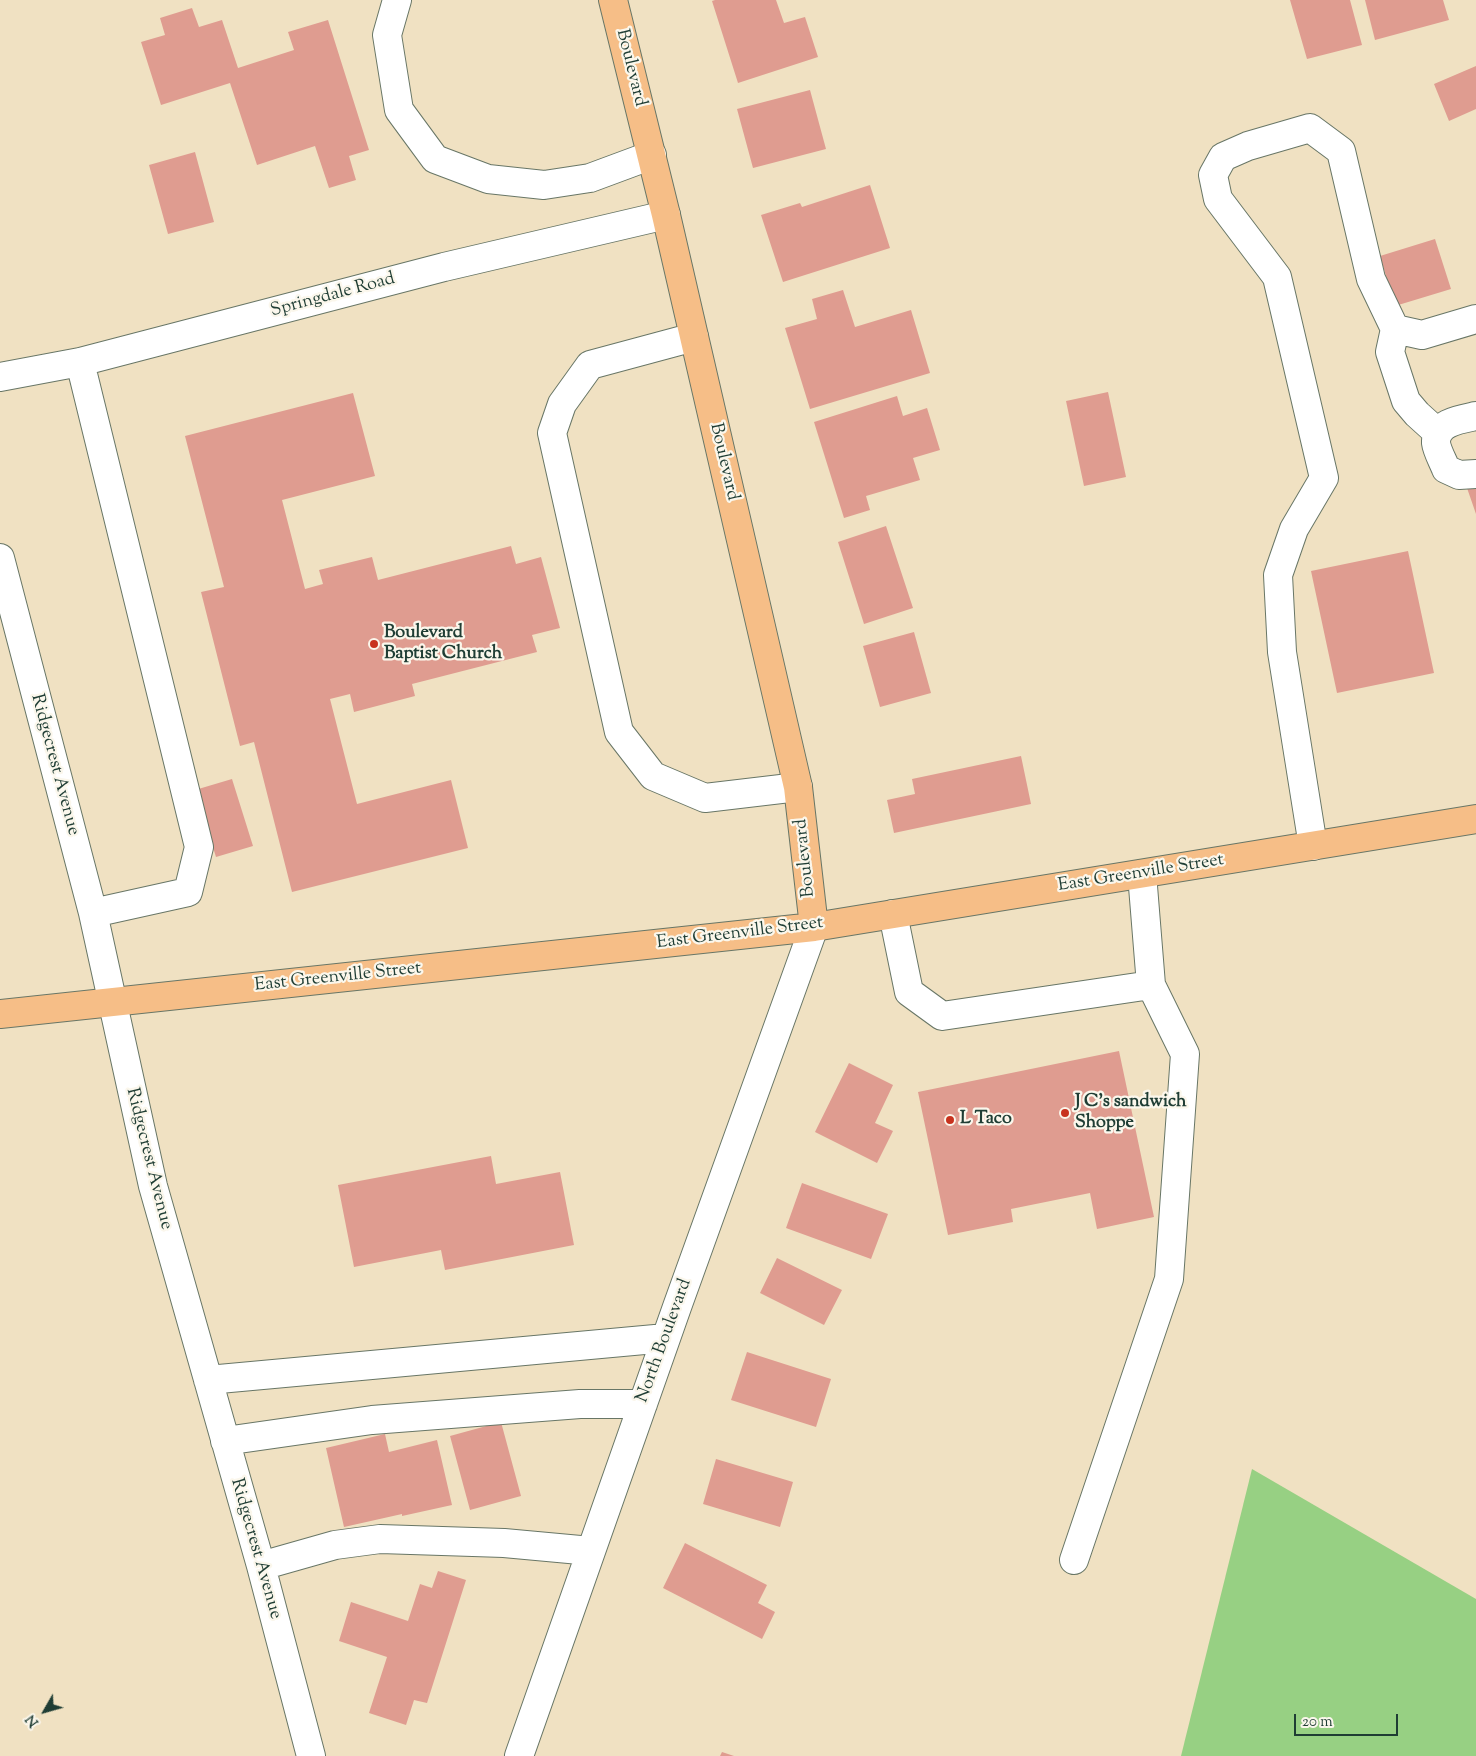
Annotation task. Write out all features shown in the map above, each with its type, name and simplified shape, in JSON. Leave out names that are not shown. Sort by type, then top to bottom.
[{"type":"main road","name":"Boulevard","points":[[613,0],[652,155],[798,788],[814,927]]},
{"type":"main road","name":"East Greenville Street","points":[[0,1014],[814,927],[1476,819]]},
{"type":"street","points":[[397,0],[387,35],[399,110],[436,159],[488,179],[544,185],[590,178],[652,155]]},
{"type":"street","points":[[1313,846],[1282,652],[1278,575],[1294,529],[1324,478],[1277,277],[1218,198],[1214,175],[1223,157],[1248,146],[1310,128],[1341,151],[1371,279],[1394,329],[1390,352],[1406,401],[1438,433]]},
{"type":"street","name":"Springdale Road","points":[[0,377],[80,362],[444,267],[666,215]]},
{"type":"street","points":[[1394,329],[1422,335],[1476,319]]},
{"type":"street","points":[[694,337],[590,365],[562,404],[552,432],[619,732],[653,776],[705,798],[798,788]]},
{"type":"street","points":[[80,362],[199,847],[188,892],[93,913]]},
{"type":"street","points":[[1476,416],[1449,422],[1438,433],[1436,443],[1446,469],[1459,475],[1476,474]]},
{"type":"street","name":"Ridgecrest Avenue","points":[[0,558],[93,913],[153,1186],[261,1566],[311,1756]]},
{"type":"street","points":[[1074,1560],[1169,1279],[1185,1054],[1150,985],[1142,874]]},
{"type":"street","points":[[893,914],[909,992],[942,1016],[1150,985]]},
{"type":"street","name":"North Boulevard","points":[[519,1756],[666,1338],[814,927]]},
{"type":"street","points":[[208,1380],[666,1338]]},
{"type":"street","points":[[225,1441],[372,1420],[580,1404],[643,1404]]},
{"type":"street","points":[[261,1566],[335,1545],[380,1539],[504,1543],[592,1551]]},
{"type":"green space","points":[[1252,1469],[1476,1599],[1476,1756],[1181,1756]]},
{"type":"building","points":[[776,0],[784,23],[805,17],[818,57],[738,83],[712,1]]},
{"type":"building","points":[[1290,0],[1350,0],[1362,45],[1307,59]]},
{"type":"building","points":[[1365,0],[1443,0],[1449,20],[1375,40]]},
{"type":"building","points":[[192,8],[199,27],[222,20],[238,68],[294,50],[288,32],[328,20],[369,150],[349,156],[356,180],[329,188],[315,146],[257,165],[230,83],[161,105],[141,42],[165,35],[160,18]]},
{"type":"building","points":[[1476,66],[1476,109],[1449,121],[1434,84]]},
{"type":"building","points":[[810,90],[826,149],[753,168],[737,109]]},
{"type":"building","points":[[195,152],[214,222],[168,234],[149,165]]},
{"type":"building","points":[[870,185],[890,248],[783,282],[761,215],[800,203],[802,207]]},
{"type":"building","points":[[1435,239],[1451,289],[1395,306],[1380,256]]},
{"type":"building","points":[[843,290],[855,327],[911,310],[930,373],[810,409],[785,328],[817,319],[812,299]]},
{"type":"building","points":[[1108,392],[1126,477],[1084,486],[1066,401]]},
{"type":"building","name":"Boulevard Baptist Church","points":[[353,393],[375,476],[282,500],[305,589],[323,584],[319,570],[372,557],[378,580],[511,546],[516,564],[541,557],[560,628],[532,635],[537,652],[412,684],[415,696],[354,712],[350,694],[330,699],[357,804],[451,780],[468,848],[292,892],[254,742],[240,746],[201,592],[224,587],[185,436]]},
{"type":"building","points":[[897,396],[903,416],[927,408],[940,450],[913,458],[920,480],[866,496],[870,510],[844,518],[814,422]]},
{"type":"building","points":[[1476,486],[1476,514],[1467,488]]},
{"type":"building","points":[[886,526],[913,608],[864,624],[838,542]]},
{"type":"building","points":[[1408,551],[1434,673],[1337,693],[1311,571]]},
{"type":"building","points":[[914,632],[931,693],[880,707],[863,646]]},
{"type":"building","points":[[1021,756],[1031,804],[894,833],[887,800],[915,794],[912,779]]},
{"type":"building","points":[[232,779],[253,846],[216,857],[195,790]]},
{"type":"building","points":[[1119,1051],[1154,1217],[1097,1229],[1090,1193],[1011,1209],[1013,1222],[948,1235],[918,1092]]},
{"type":"building","points":[[849,1063],[893,1085],[875,1123],[893,1131],[877,1163],[815,1132]]},
{"type":"building","points":[[491,1156],[496,1184],[560,1172],[574,1245],[445,1270],[441,1250],[354,1267],[338,1185]]},
{"type":"building","points":[[802,1183],[888,1214],[871,1259],[786,1228]]},
{"type":"building","points":[[777,1258],[842,1290],[824,1325],[760,1293]]},
{"type":"building","points":[[747,1352],[831,1379],[816,1427],[731,1400]]},
{"type":"building","points":[[501,1422],[521,1496],[470,1510],[450,1436]]},
{"type":"building","points":[[385,1434],[389,1452],[437,1440],[452,1505],[344,1527],[326,1448]]},
{"type":"building","points":[[716,1459],[793,1482],[780,1527],[703,1504]]},
{"type":"building","points":[[685,1543],[767,1585],[758,1603],[775,1612],[762,1639],[663,1588]]},
{"type":"building","points":[[438,1571],[466,1580],[427,1703],[414,1700],[406,1725],[369,1713],[387,1657],[339,1641],[351,1602],[408,1621],[420,1584],[432,1588]]},
{"type":"building","points":[[722,1752],[734,1756],[720,1756]]},
{"type":"place","name":"Boulevard Baptist Church","points":[[374,644]]},
{"type":"place","name":"J C's sandwich Shoppe","points":[[1065,1113]]},
{"type":"place","name":"L Taco","points":[[950,1120]]}]
